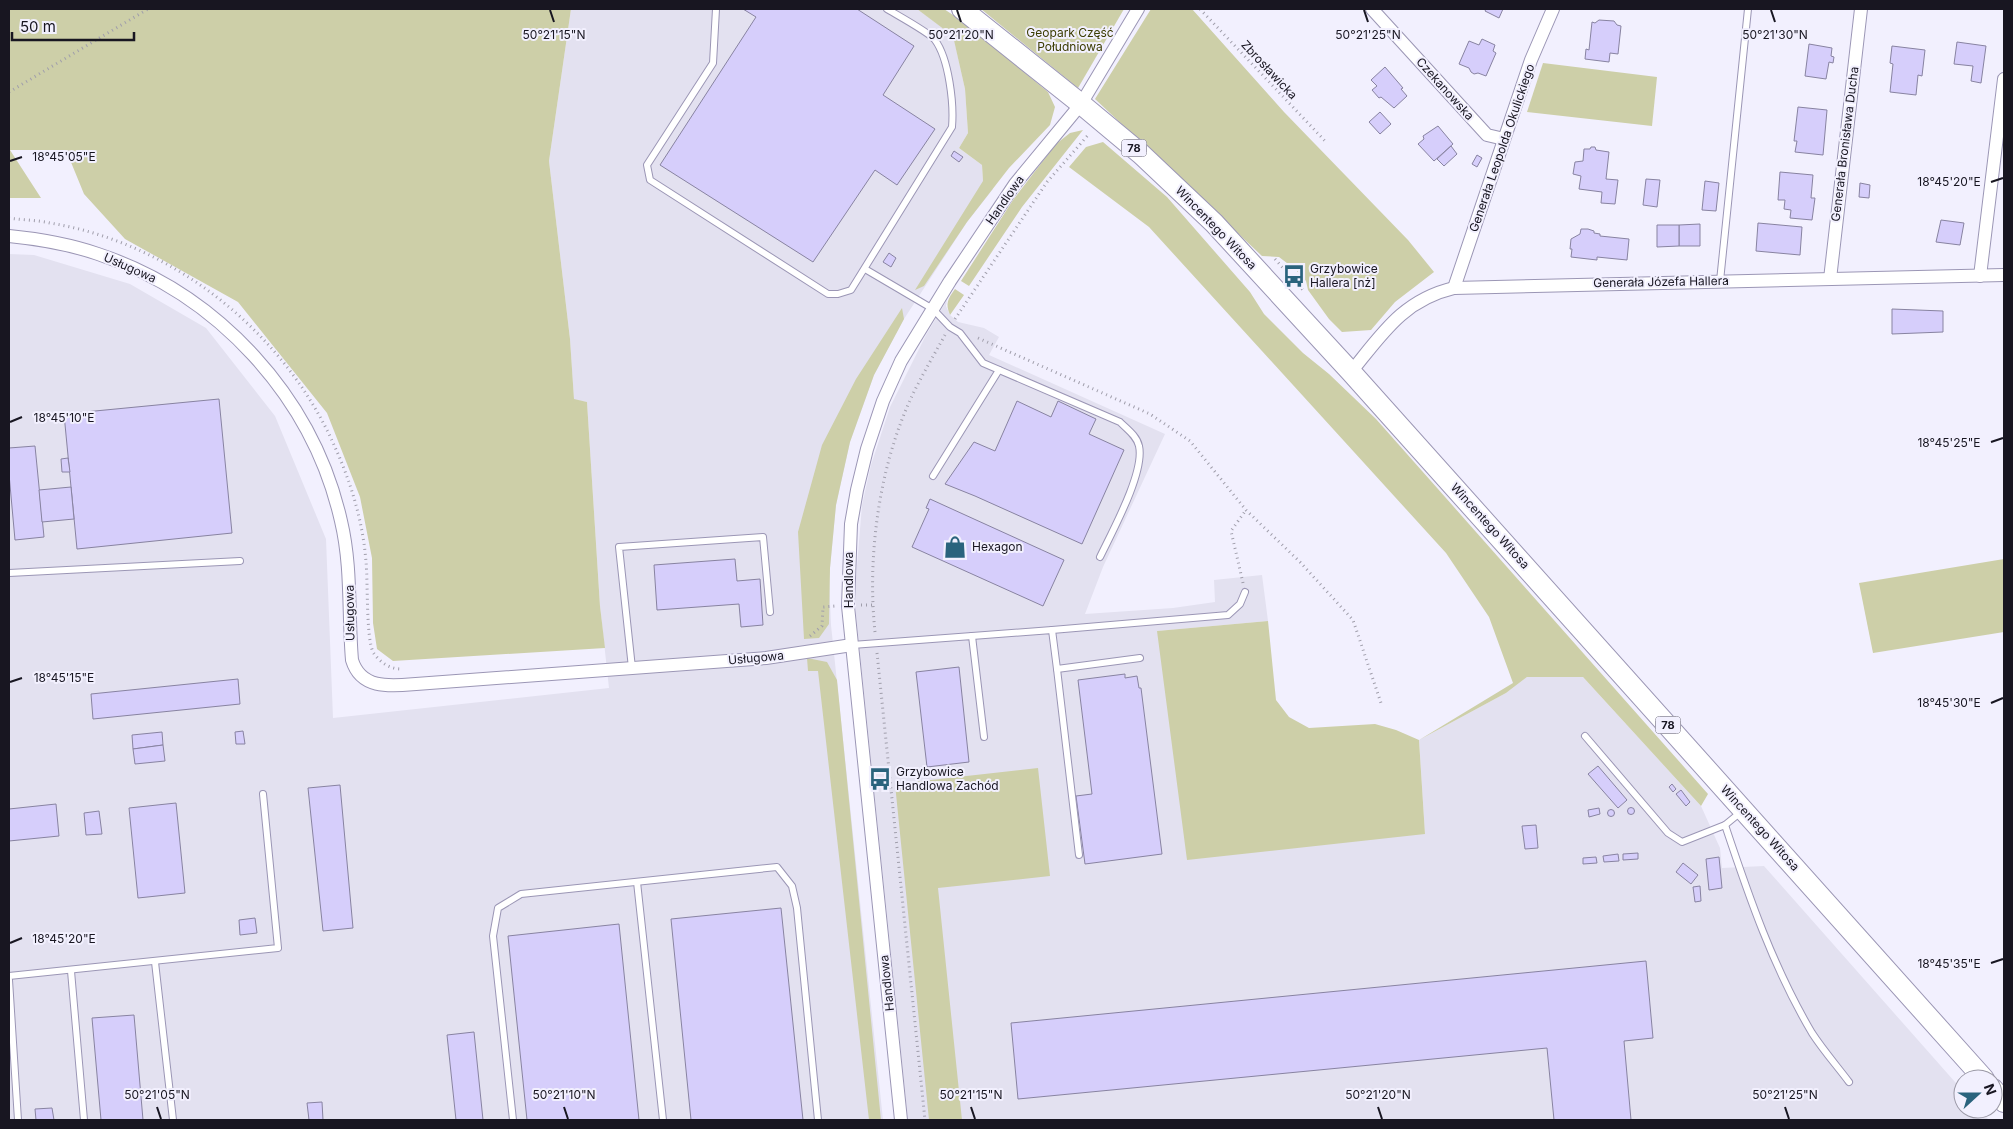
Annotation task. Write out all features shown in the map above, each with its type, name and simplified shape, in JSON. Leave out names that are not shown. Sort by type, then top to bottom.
[{"type":"main road","name":"Wincentego Witosa","points":[[962,9],[1081,104],[1185,194],[1352,372],[1975,1069]]},
{"type":"street","name":"Handlowa","points":[[901,1120],[848,606],[851,524],[867,449],[883,401],[901,361],[1015,184],[1081,104],[1138,9]]},
{"type":"street","name":"Czekanowska","points":[[1372,9],[1487,135],[1504,139]]},
{"type":"street","name":"Generała Leopolda Okulickiego","points":[[1454,288],[1532,60],[1553,9]]},
{"type":"street","name":"Generała Bronisława Ducha","points":[[1830,279],[1861,9]]},
{"type":"street","points":[[1980,276],[2004,79]]},
{"type":"street","name":"Usługowa","points":[[9,236],[74,247],[115,260],[146,273],[191,300],[213,316],[268,371],[309,433],[334,495],[346,541],[349,566],[352,660],[358,673],[364,679],[381,686],[392,686],[774,657],[852,645]]},
{"type":"street","name":"Generała Józefa Hallera","points":[[1352,372],[1400,314],[1430,295],[1454,288],[2004,276]]},
{"type":"lane","points":[[716,9],[713,63],[647,165],[650,180],[828,294],[838,294],[851,290],[952,127],[954,110],[946,65],[935,40],[887,9]]},
{"type":"lane","points":[[1720,281],[1748,9]]},
{"type":"lane","points":[[865,269],[933,309],[950,327],[960,332],[983,363],[1120,422],[1133,434],[1139,446],[1138,472],[1100,557]]},
{"type":"lane","points":[[932,476],[999,370]]},
{"type":"lane","points":[[632,668],[619,547],[763,537],[770,612]]},
{"type":"lane","points":[[9,573],[240,561]]},
{"type":"lane","points":[[852,645],[1228,615],[1240,604],[1245,592]]},
{"type":"lane","points":[[1052,630],[1079,855]]},
{"type":"lane","points":[[972,636],[984,737]]},
{"type":"lane","points":[[1057,669],[1140,658]]},
{"type":"lane","points":[[1585,736],[1668,833],[1682,842],[1725,825],[1744,810]]},
{"type":"lane","points":[[9,976],[278,948],[263,794]]},
{"type":"lane","points":[[1725,825],[1760,928],[1786,985],[1814,1035],[1849,1082]]},
{"type":"lane","points":[[513,1120],[493,936],[498,908],[520,894],[777,867],[792,886],[797,908],[818,1120]]},
{"type":"lane","points":[[637,882],[662,1120]]},
{"type":"lane","points":[[155,962],[173,1120]]},
{"type":"lane","points":[[71,971],[84,1120]]},
{"type":"lane","points":[[9,980],[18,1120]]},
{"type":"path","points":[[9,92],[148,9]]},
{"type":"path","name":"Zbrosławicka","points":[[1200,9],[1326,142]]},
{"type":"path","points":[[926,1120],[873,605],[875,540],[884,484],[899,430],[912,397],[950,327],[1047,182],[1089,133]]},
{"type":"path","points":[[9,218],[51,223],[85,231],[151,256],[197,282],[218,298],[238,314],[275,352],[302,387],[321,417],[347,478],[357,512],[366,560],[370,635],[373,652],[387,666],[407,670]]},
{"type":"path","points":[[1275,259],[1303,290]]},
{"type":"path","points":[[960,332],[990,342],[1150,414],[1190,441],[1246,510],[1300,562],[1353,620],[1382,706]]},
{"type":"path","points":[[1245,592],[1230,531],[1246,510]]},
{"type":"path","points":[[807,638],[822,626],[823,606]]},
{"type":"shaded area","points":[[571,9],[917,9],[953,35],[965,89],[968,133],[959,148],[982,165],[983,181],[993,189],[967,222],[904,319],[874,375],[850,442],[836,505],[829,579],[831,625],[883,1120],[9,1120],[9,254],[34,255],[130,284],[206,328],[275,416],[326,539],[333,718],[609,688],[600,606],[587,402],[574,400],[570,339],[549,161]]},
{"type":"shaded area","points":[[947,300],[946,306],[950,315],[958,322],[984,328],[999,337],[989,355],[1165,434],[1103,567],[1085,614],[1173,608],[1215,602],[1214,580],[1262,575],[1268,621],[1157,631],[1425,834],[1419,740],[1506,693],[1527,677],[1583,677],[1701,806],[1720,848],[1722,868],[1764,866],[1953,1080],[1953,1119],[1989,1120],[908,1120],[856,615],[856,578],[862,505],[871,465],[890,407],[926,335]]},
{"type":"green space","points":[[9,9],[571,9],[549,161],[570,339],[574,399],[587,402],[600,606],[605,648],[393,661],[377,649],[373,623],[372,558],[360,497],[327,413],[238,302],[125,239],[84,194],[66,150],[10,150],[41,198],[9,198]]},
{"type":"green space","points":[[917,9],[944,9],[965,23],[1048,92],[1055,107],[1050,125],[1009,168],[967,222],[924,286],[915,290],[983,181],[982,165],[959,148],[968,133],[965,89],[953,36]]},
{"type":"green space","name":"Geopark Część Południowa","points":[[981,9],[1124,9],[1078,88]]},
{"type":"green space","points":[[1151,9],[1192,9],[1284,112],[1408,240],[1434,272],[1395,302],[1371,330],[1342,332],[1329,319],[1308,290],[1306,281],[1296,270],[1279,257],[1262,256],[1095,99]]},
{"type":"green space","points":[[1543,63],[1657,77],[1652,126],[1527,112]]},
{"type":"green space","points":[[1083,130],[1022,207],[969,286],[961,281],[1013,200],[1056,144],[1070,133]]},
{"type":"green space","points":[[1103,142],[1167,197],[1250,292],[1264,314],[1303,353],[1329,374],[1376,419],[1708,794],[1701,806],[1583,677],[1527,677],[1506,693],[1419,740],[1513,683],[1489,617],[1446,553],[1149,227],[1069,167],[1086,147]]},
{"type":"green space","points":[[955,289],[964,295],[950,315],[948,301]]},
{"type":"green space","points":[[902,308],[904,319],[874,375],[850,442],[836,505],[830,568],[829,624],[819,638],[804,639],[798,532],[822,445],[856,379]]},
{"type":"green space","points":[[2004,559],[2004,632],[1873,653],[1859,583]]},
{"type":"green space","points":[[1268,621],[1276,700],[1289,717],[1309,728],[1375,724],[1396,730],[1419,740],[1425,834],[1187,860],[1157,631]]},
{"type":"green space","points":[[807,658],[827,662],[837,680],[881,1120],[869,1120],[818,671],[808,671]]},
{"type":"green space","points":[[1038,768],[1050,876],[938,888],[962,1120],[929,1120],[895,784]]},
{"type":"building","points":[[743,9],[857,9],[914,46],[883,95],[935,129],[897,185],[875,170],[813,262],[660,165],[756,17]]},
{"type":"building","points":[[1486,9],[1503,9],[1499,18],[1485,11]]},
{"type":"building","points":[[1599,20],[1614,21],[1617,25],[1621,26],[1618,54],[1610,53],[1609,62],[1585,59],[1586,49],[1589,50],[1592,22],[1595,23]]},
{"type":"building","points":[[1482,39],[1495,45],[1493,51],[1496,53],[1486,76],[1478,73],[1474,74],[1469,68],[1459,64],[1469,41],[1479,45]]},
{"type":"building","points":[[1957,42],[1986,46],[1981,83],[1971,81],[1973,66],[1954,64]]},
{"type":"building","points":[[1809,44],[1832,48],[1831,56],[1834,57],[1833,63],[1829,62],[1826,79],[1805,76]]},
{"type":"building","points":[[1892,46],[1925,50],[1922,76],[1918,75],[1916,95],[1890,92],[1893,64],[1890,63]]},
{"type":"building","points":[[1385,67],[1403,88],[1401,89],[1407,96],[1394,108],[1381,97],[1379,98],[1372,90],[1377,86],[1371,80]]},
{"type":"building","points":[[1798,107],[1827,110],[1823,155],[1795,152],[1797,141],[1794,141]]},
{"type":"building","points":[[1380,112],[1391,124],[1380,134],[1369,122]]},
{"type":"building","points":[[1438,126],[1453,144],[1434,161],[1418,144],[1424,139],[1423,136]]},
{"type":"building","points":[[1451,146],[1457,154],[1444,166],[1437,159]]},
{"type":"building","points":[[1595,147],[1596,150],[1609,152],[1606,179],[1618,180],[1615,204],[1601,203],[1602,192],[1579,189],[1581,176],[1573,174],[1575,162],[1583,161],[1584,149],[1590,149]]},
{"type":"building","points":[[954,151],[963,157],[959,162],[951,156]]},
{"type":"building","points":[[1477,155],[1482,158],[1477,167],[1472,164]]},
{"type":"building","points":[[1780,172],[1813,175],[1811,198],[1815,198],[1812,220],[1790,218],[1791,210],[1784,209],[1785,200],[1778,200]]},
{"type":"building","points":[[1646,179],[1660,180],[1657,207],[1643,205]]},
{"type":"building","points":[[1705,181],[1719,183],[1716,211],[1702,210]]},
{"type":"building","points":[[1860,183],[1870,185],[1869,198],[1859,197]]},
{"type":"building","points":[[1941,220],[1964,223],[1960,245],[1936,242]]},
{"type":"building","points":[[1758,223],[1802,227],[1800,255],[1756,251]]},
{"type":"building","points":[[1700,224],[1700,246],[1679,246],[1679,225]]},
{"type":"building","points":[[1657,225],[1679,225],[1679,246],[1657,247]]},
{"type":"building","points":[[1581,229],[1594,231],[1594,233],[1600,234],[1600,236],[1629,239],[1627,260],[1597,257],[1597,260],[1571,257],[1571,239],[1580,234]]},
{"type":"building","points":[[889,253],[896,258],[891,267],[883,262]]},
{"type":"building","points":[[1892,309],[1943,311],[1943,332],[1892,334]]},
{"type":"building","points":[[219,399],[232,533],[77,549],[64,414]]},
{"type":"building","points":[[1017,401],[1051,417],[1058,401],[1096,419],[1089,434],[1124,450],[1082,544],[945,484],[974,442],[995,451]]},
{"type":"building","points":[[35,446],[44,537],[15,540],[9,474],[9,448]]},
{"type":"building","points":[[68,458],[70,472],[62,472],[61,459]]},
{"type":"building","points":[[71,487],[74,519],[42,522],[39,490]]},
{"type":"building","points":[[930,499],[1064,560],[1043,606],[912,547],[929,509],[926,508]]},
{"type":"building","points":[[735,559],[737,581],[760,579],[763,625],[741,627],[739,604],[657,610],[654,565]]},
{"type":"building","points":[[959,667],[969,762],[927,767],[916,672]]},
{"type":"building","points":[[1125,674],[1125,678],[1137,676],[1139,688],[1141,688],[1162,854],[1085,864],[1076,796],[1092,794],[1078,680]]},
{"type":"building","points":[[238,679],[240,704],[93,719],[91,694]]},
{"type":"building","points":[[243,731],[245,744],[236,744],[235,732]]},
{"type":"building","points":[[162,732],[163,745],[133,749],[132,735]]},
{"type":"building","points":[[163,745],[165,761],[135,764],[133,749]]},
{"type":"building","points":[[1598,766],[1627,800],[1618,808],[1588,774]]},
{"type":"building","points":[[1672,784],[1676,789],[1673,792],[1669,787]]},
{"type":"building","points":[[340,785],[353,928],[323,931],[308,788]]},
{"type":"building","points":[[1681,790],[1690,802],[1686,806],[1676,794]]},
{"type":"building","points":[[176,803],[185,893],[138,898],[129,808]]},
{"type":"building","points":[[56,804],[59,836],[9,841],[9,809]]},
{"type":"building","points":[[1631,807],[1635,811],[1631,815],[1627,811]]},
{"type":"building","points":[[1599,808],[1600,814],[1589,817],[1588,810]]},
{"type":"building","points":[[1611,810],[1614,813],[1611,816],[1608,813]]},
{"type":"building","points":[[99,811],[102,834],[86,835],[84,813]]},
{"type":"building","points":[[1536,825],[1538,848],[1525,849],[1522,826]]},
{"type":"building","points":[[1638,853],[1638,859],[1623,860],[1623,854]]},
{"type":"building","points":[[1618,854],[1619,861],[1604,862],[1603,856]]},
{"type":"building","points":[[1596,857],[1597,863],[1583,864],[1583,858]]},
{"type":"building","points":[[1719,857],[1722,888],[1709,890],[1706,859]]},
{"type":"building","points":[[1683,863],[1698,875],[1691,884],[1676,872]]},
{"type":"building","points":[[1700,886],[1701,901],[1695,902],[1693,887]]},
{"type":"building","points":[[781,908],[803,1120],[691,1120],[671,919]]},
{"type":"building","points":[[255,918],[257,933],[240,935],[239,920]]},
{"type":"building","points":[[619,924],[639,1120],[527,1120],[508,936]]},
{"type":"building","points":[[1646,961],[1653,1038],[1624,1041],[1631,1120],[1554,1120],[1547,1048],[1018,1099],[1011,1023]]},
{"type":"building","points":[[134,1015],[143,1120],[101,1120],[92,1018]]},
{"type":"building","points":[[474,1032],[483,1120],[456,1120],[447,1035]]},
{"type":"building","points":[[322,1102],[323,1120],[309,1120],[307,1103]]},
{"type":"building","points":[[52,1108],[54,1120],[36,1120],[35,1109]]},
{"type":"place","name":"Grzybowice Hallera [nż]","points":[[1294,276]]},
{"type":"place","name":"Hexagon","points":[[955,547]]},
{"type":"place","name":"Grzybowice Handlowa Zachód","points":[[880,779]]}]
